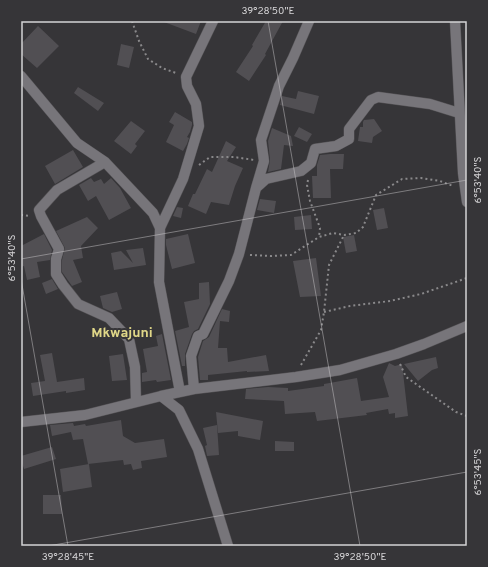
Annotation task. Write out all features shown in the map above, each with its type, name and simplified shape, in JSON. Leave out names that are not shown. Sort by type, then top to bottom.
[{"type":"street","points":[[180,392],[159,282],[160,228],[183,179],[199,126],[196,104],[187,86],[186,77],[213,21]]},
{"type":"street","points":[[194,389],[191,356],[198,336],[203,334],[229,281],[264,161],[261,140],[278,86],[293,58],[309,21]]},
{"type":"street","points":[[455,21],[459,114],[467,202]]},
{"type":"street","points":[[21,76],[77,143],[105,162],[153,213],[160,228]]},
{"type":"street","points":[[256,188],[266,179],[301,171],[311,164],[315,149],[336,146],[349,139],[349,129],[371,100],[378,97],[430,104],[459,114]]},
{"type":"street","points":[[105,162],[57,190],[40,210],[41,216],[59,249],[56,259],[56,274],[63,285],[78,304],[109,318],[129,339],[135,367],[136,402]]},
{"type":"street","points":[[21,422],[85,414],[194,389],[296,378],[340,370],[396,354],[467,326]]},
{"type":"street","points":[[161,396],[179,410],[198,449],[228,546]]},
{"type":"path","points":[[132,21],[139,41],[148,59],[162,68],[186,77]]},
{"type":"path","points":[[183,179],[210,156],[234,157],[264,161]]},
{"type":"path","points":[[301,171],[309,176],[307,185],[310,201],[320,228],[319,237]]},
{"type":"path","points":[[238,254],[270,256],[290,255],[319,237],[333,232],[344,234],[356,233],[363,227],[376,196],[402,179],[420,178],[440,181],[465,190]]},
{"type":"path","points":[[296,378],[305,358],[321,330],[329,265],[344,234]]},
{"type":"path","points":[[324,312],[350,306],[390,301],[420,294],[467,278]]},
{"type":"path","points":[[396,354],[406,377],[456,412],[467,416]]},
{"type":"building","points":[[164,21],[201,21],[196,34]]},
{"type":"building","points":[[266,21],[283,21],[265,54],[266,55],[249,81],[236,72],[253,46],[252,45]]},
{"type":"building","points":[[38,26],[59,46],[37,68],[21,54],[21,44]]},
{"type":"building","points":[[121,44],[134,47],[129,68],[117,65]]},
{"type":"building","points":[[78,87],[104,103],[98,111],[74,93]]},
{"type":"building","points":[[298,91],[319,96],[314,114],[280,105],[282,96],[296,99]]},
{"type":"building","points":[[175,112],[192,122],[190,132],[187,137],[189,138],[183,151],[166,142],[174,125],[169,122]]},
{"type":"building","points":[[374,119],[382,131],[373,137],[372,143],[358,141],[360,127],[363,127],[364,120]]},
{"type":"building","points":[[131,121],[145,131],[135,144],[137,146],[131,154],[114,141]]},
{"type":"building","points":[[299,127],[312,134],[307,142],[294,136]]},
{"type":"building","points":[[272,128],[291,136],[293,146],[284,145],[281,169],[268,172],[270,160],[268,141]]},
{"type":"building","points":[[226,141],[236,147],[227,161],[243,168],[229,205],[211,202],[206,214],[188,206],[207,169],[212,172]]},
{"type":"building","points":[[73,150],[83,167],[55,184],[45,166]]},
{"type":"building","points":[[344,154],[343,169],[330,169],[331,198],[313,198],[312,176],[317,176],[317,165],[320,155]]},
{"type":"building","points":[[91,178],[94,182],[101,179],[104,184],[111,178],[120,188],[131,208],[109,220],[96,196],[88,201],[79,185]]},
{"type":"building","points":[[260,199],[276,201],[274,213],[257,210]]},
{"type":"building","points":[[177,207],[183,208],[181,218],[173,216]]},
{"type":"building","points":[[384,208],[388,228],[377,230],[373,210]]},
{"type":"building","points":[[311,215],[312,229],[295,230],[294,217]]},
{"type":"building","points":[[87,217],[98,228],[81,246],[83,258],[73,260],[82,282],[72,286],[62,272],[62,260],[65,248],[56,231]]},
{"type":"building","points":[[44,234],[52,250],[50,260],[37,262],[40,277],[27,280],[24,266],[21,267],[21,246]]},
{"type":"building","points":[[188,234],[195,263],[172,269],[166,239]]},
{"type":"building","points":[[354,235],[357,251],[346,253],[343,237]]},
{"type":"building","points":[[143,248],[146,265],[114,270],[111,253],[121,251],[133,263],[126,250]]},
{"type":"building","points":[[316,258],[321,296],[300,297],[293,261]]},
{"type":"building","points":[[52,279],[58,289],[46,294],[42,283]]},
{"type":"building","points":[[209,282],[210,304],[198,329],[192,334],[185,354],[185,366],[182,366],[175,331],[189,327],[184,302],[199,299],[199,283]]},
{"type":"building","points":[[117,292],[122,309],[112,312],[103,308],[100,296]]},
{"type":"building","points":[[222,309],[230,311],[229,322],[220,321],[218,348],[227,348],[228,362],[266,355],[269,371],[247,371],[208,375],[208,380],[200,380],[198,357],[203,341],[209,337]]},
{"type":"building","points":[[162,334],[171,380],[142,382],[142,373],[147,372],[143,349],[158,346],[156,336]]},
{"type":"building","points":[[52,353],[57,382],[84,378],[85,390],[33,396],[31,383],[45,381],[40,355]]},
{"type":"building","points":[[123,354],[127,380],[112,381],[109,356]]},
{"type":"building","points":[[436,357],[438,368],[432,370],[418,381],[404,364]]},
{"type":"building","points":[[389,363],[395,366],[402,364],[408,416],[395,418],[395,413],[389,414],[388,409],[366,413],[367,415],[317,421],[315,412],[285,414],[284,401],[245,399],[246,389],[268,387],[288,388],[288,391],[324,386],[324,384],[357,378],[361,401],[389,397],[383,377]]},
{"type":"building","points":[[216,412],[263,421],[260,440],[238,436],[238,431],[218,433]]},
{"type":"building","points":[[121,420],[123,436],[135,443],[164,439],[167,457],[141,461],[142,468],[133,470],[131,464],[124,465],[123,460],[88,464],[83,439],[73,440],[71,432],[52,436],[50,425],[73,423],[74,426],[85,424],[86,426]]},
{"type":"building","points":[[217,425],[219,455],[207,456],[205,446],[207,445],[203,428]]},
{"type":"building","points":[[275,441],[294,442],[294,451],[275,451]]},
{"type":"building","points":[[52,447],[56,459],[24,469],[21,456]]},
{"type":"building","points":[[89,464],[92,487],[63,492],[60,469]]},
{"type":"building","points":[[43,495],[61,495],[62,514],[43,514]]},
{"type":"district","name":"Mkwajuni","points":[[122,333]]}]
